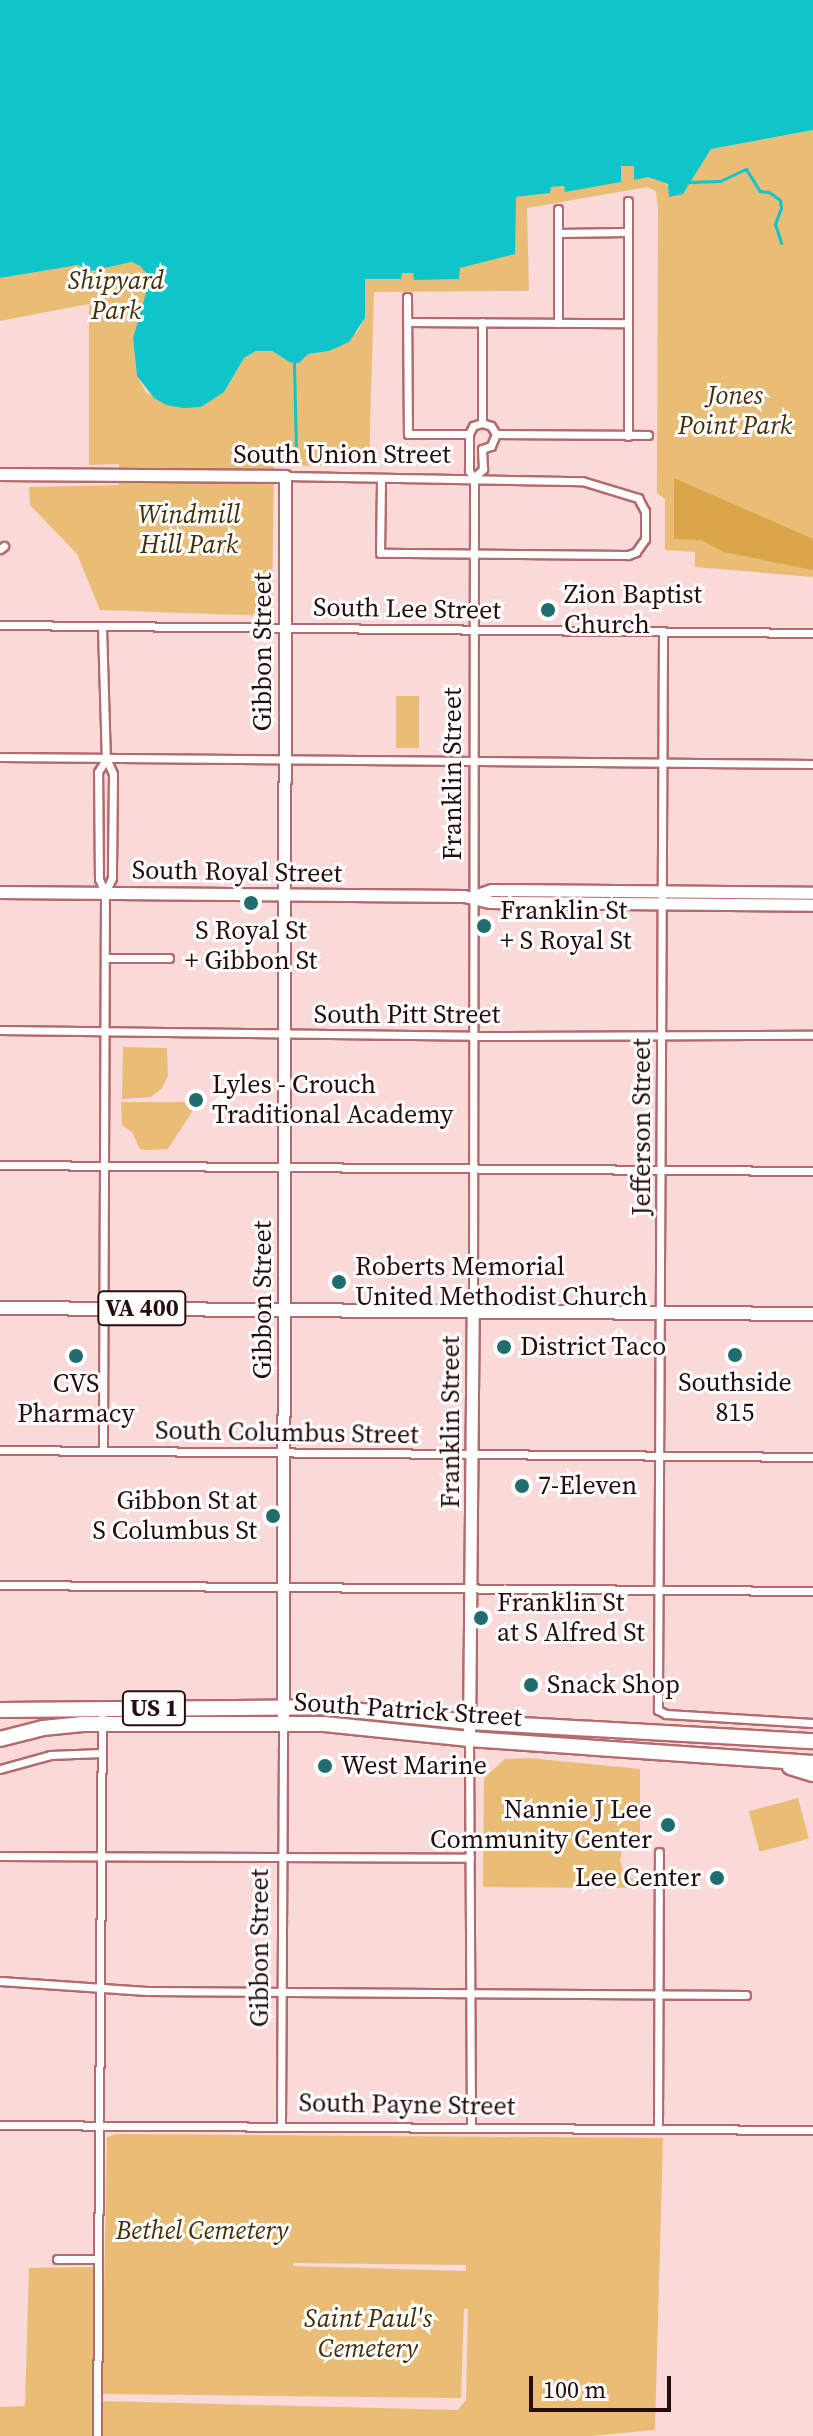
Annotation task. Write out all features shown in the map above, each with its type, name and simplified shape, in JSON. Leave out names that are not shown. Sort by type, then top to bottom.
[{"type":"highway","name":"South Patrick Street","points":[[0,1710],[356,1709],[469,1722],[813,1741]]},
{"type":"highway","name":"South Patrick Street","points":[[0,1739],[43,1728],[102,1724],[283,1724],[372,1728],[469,1739],[813,1763]]},
{"type":"highway","points":[[763,1759],[813,1774]]},
{"type":"main road","name":"South Union Street","points":[[0,474],[285,476]]},
{"type":"main road","name":"Gibbon Street","points":[[283,1724],[285,476]]},
{"type":"main road","name":"South Royal Street","points":[[0,892],[474,896],[490,902],[813,893]]},
{"type":"main road","name":"South Royal Street","points":[[661,898],[813,905]]},
{"type":"main road","name":"VA 400","points":[[0,1308],[813,1314]]},
{"type":"main road","name":"Franklin Street","points":[[469,1739],[473,1588],[473,1311]]},
{"type":"street","points":[[628,201],[628,436]]},
{"type":"street","points":[[558,209],[558,323]]},
{"type":"street","points":[[558,233],[627,232]]},
{"type":"street","points":[[407,297],[408,434],[469,436]]},
{"type":"street","points":[[408,322],[627,323]]},
{"type":"street","points":[[482,322],[482,423]]},
{"type":"street","points":[[482,423],[491,426],[496,434],[491,446],[482,449],[474,446],[469,436],[473,426],[482,423]]},
{"type":"street","points":[[496,434],[648,435]]},
{"type":"street","name":"Franklin Street","points":[[469,436],[469,471],[474,478],[476,554],[473,1311]]},
{"type":"street","name":"Franklin Street","points":[[474,478],[483,469],[482,449]]},
{"type":"street","name":"South Union Street","points":[[285,476],[582,481],[618,490],[644,503],[645,539],[636,552],[628,555],[476,554]]},
{"type":"street","points":[[381,478],[380,553],[476,554]]},
{"type":"street","name":"South Lee Street","points":[[0,625],[813,633]]},
{"type":"street","points":[[102,627],[106,758],[113,774],[112,878],[105,893]]},
{"type":"street","name":"Jefferson Street","points":[[663,632],[661,898],[664,1034],[658,1710],[666,1714],[813,1723]]},
{"type":"street","points":[[0,757],[813,764]]},
{"type":"street","points":[[103,1451],[105,893],[99,879],[98,772],[106,758]]},
{"type":"street","points":[[105,958],[169,958]]},
{"type":"street","name":"South Pitt Street","points":[[0,1030],[474,1036],[813,1035]]},
{"type":"street","points":[[0,1165],[813,1171]]},
{"type":"street","name":"South Columbus Street","points":[[0,1450],[813,1457]]},
{"type":"street","points":[[0,1585],[813,1591]]},
{"type":"street","points":[[97,2436],[102,1708]]},
{"type":"street","name":"Gibbon Street","points":[[281,2124],[283,1724]]},
{"type":"street","name":"Franklin Street","points":[[469,1739],[471,2126]]},
{"type":"street","points":[[0,1769],[50,1755],[102,1753]]},
{"type":"street","points":[[658,2128],[659,1852]]},
{"type":"street","points":[[0,1856],[470,1858]]},
{"type":"street","points":[[0,1981],[46,1982],[101,1990],[746,1995]]},
{"type":"street","name":"South Payne Street","points":[[0,2125],[281,2124],[813,2130]]},
{"type":"street","points":[[57,2259],[98,2259]]},
{"type":"green space","points":[[813,130],[813,577],[695,567],[695,552],[665,550],[665,499],[657,493],[658,209],[656,191],[647,187],[527,208],[529,291],[374,292],[369,465],[274,466],[272,616],[100,610],[77,554],[30,505],[29,487],[119,485],[119,464],[89,465],[89,304],[0,321],[0,278],[79,264],[91,271],[132,262],[141,266],[147,274],[148,287],[133,338],[137,376],[146,392],[166,405],[224,392],[244,358],[256,351],[272,351],[291,363],[299,363],[308,354],[329,351],[358,331],[365,318],[365,279],[400,279],[401,273],[414,273],[414,279],[514,254],[515,197],[550,193],[551,187],[564,186],[565,191],[621,181],[621,166],[634,165],[683,194],[711,149]]},
{"type":"green space","points":[[396,696],[419,696],[419,748],[396,748]]},
{"type":"green space","points":[[123,1047],[167,1048],[168,1076],[162,1088],[151,1097],[122,1099]]},
{"type":"green space","points":[[121,1102],[193,1102],[194,1109],[168,1149],[148,1150],[140,1149],[132,1132],[122,1125]]},
{"type":"green space","points":[[529,1758],[640,1769],[640,1834],[623,1845],[620,1861],[624,1872],[644,1888],[483,1887],[484,1778],[505,1759]]},
{"type":"green space","points":[[798,1798],[809,1839],[760,1852],[749,1811]]},
{"type":"green space","points":[[117,2134],[663,2138],[655,2430],[592,2436],[102,2436],[102,2401],[458,2410],[466,2400],[468,2309],[464,2309],[461,2398],[102,2394],[107,2137]],"holes":[[[293,2263],[466,2265],[466,2271],[293,2266]]]},
{"type":"green space","points":[[98,2267],[97,2436],[0,2436],[0,2407],[25,2406],[29,2268]]},
{"type":"shaded area","points":[[674,478],[813,539],[813,570],[724,552],[701,540],[674,539]]},
{"type":"water","points":[[0,0],[813,0],[813,130],[711,149],[683,194],[669,197],[668,184],[648,177],[634,180],[634,166],[621,166],[621,182],[565,192],[564,186],[551,187],[550,193],[516,197],[515,254],[460,268],[459,279],[414,280],[413,273],[402,273],[401,279],[365,279],[365,318],[349,342],[329,351],[308,354],[299,363],[291,363],[272,351],[256,351],[244,358],[224,392],[201,407],[183,408],[166,405],[154,398],[137,376],[133,338],[148,286],[147,274],[140,266],[132,262],[91,271],[78,265],[0,278]]},
{"type":"waterway","points":[[689,182],[720,181],[746,169],[760,191],[769,192],[780,200],[781,208],[775,224],[781,243]]},
{"type":"waterway","points":[[294,363],[296,454]]},
{"type":"place","name":"Zion Baptist Church","points":[[548,610]]},
{"type":"place","name":"S Royal St + Gibbon St","points":[[251,903]]},
{"type":"place","name":"Franklin St + S Royal St","points":[[484,926]]},
{"type":"place","name":"Lyles - Crouch Traditional Academy","points":[[196,1100]]},
{"type":"place","name":"Roberts Memorial United Methodist Church","points":[[339,1282]]},
{"type":"place","name":"District Taco","points":[[504,1347]]},
{"type":"place","name":"Southside 815","points":[[735,1355]]},
{"type":"place","name":"CVS Pharmacy","points":[[76,1356]]},
{"type":"place","name":"7-Eleven","points":[[522,1486]]},
{"type":"place","name":"Gibbon St at S Columbus St","points":[[273,1516]]},
{"type":"place","name":"Franklin St at S Alfred St","points":[[481,1618]]},
{"type":"place","name":"Snack Shop","points":[[531,1685]]},
{"type":"place","name":"West Marine","points":[[325,1766]]},
{"type":"place","name":"Nannie J Lee Community Center","points":[[668,1825]]},
{"type":"place","name":"Lee Center","points":[[717,1878]]},
{"type":"park label","name":"Shipyard Park","points":[[116,296]]},
{"type":"park label","name":"Jones Point Park","points":[[735,411]]},
{"type":"park label","name":"Windmill Hill Park","points":[[189,530]]},
{"type":"park label","name":"Bethel Cemetery","points":[[202,2231]]},
{"type":"park label","name":"Saint Paul's Cemetery","points":[[368,2334]]}]
